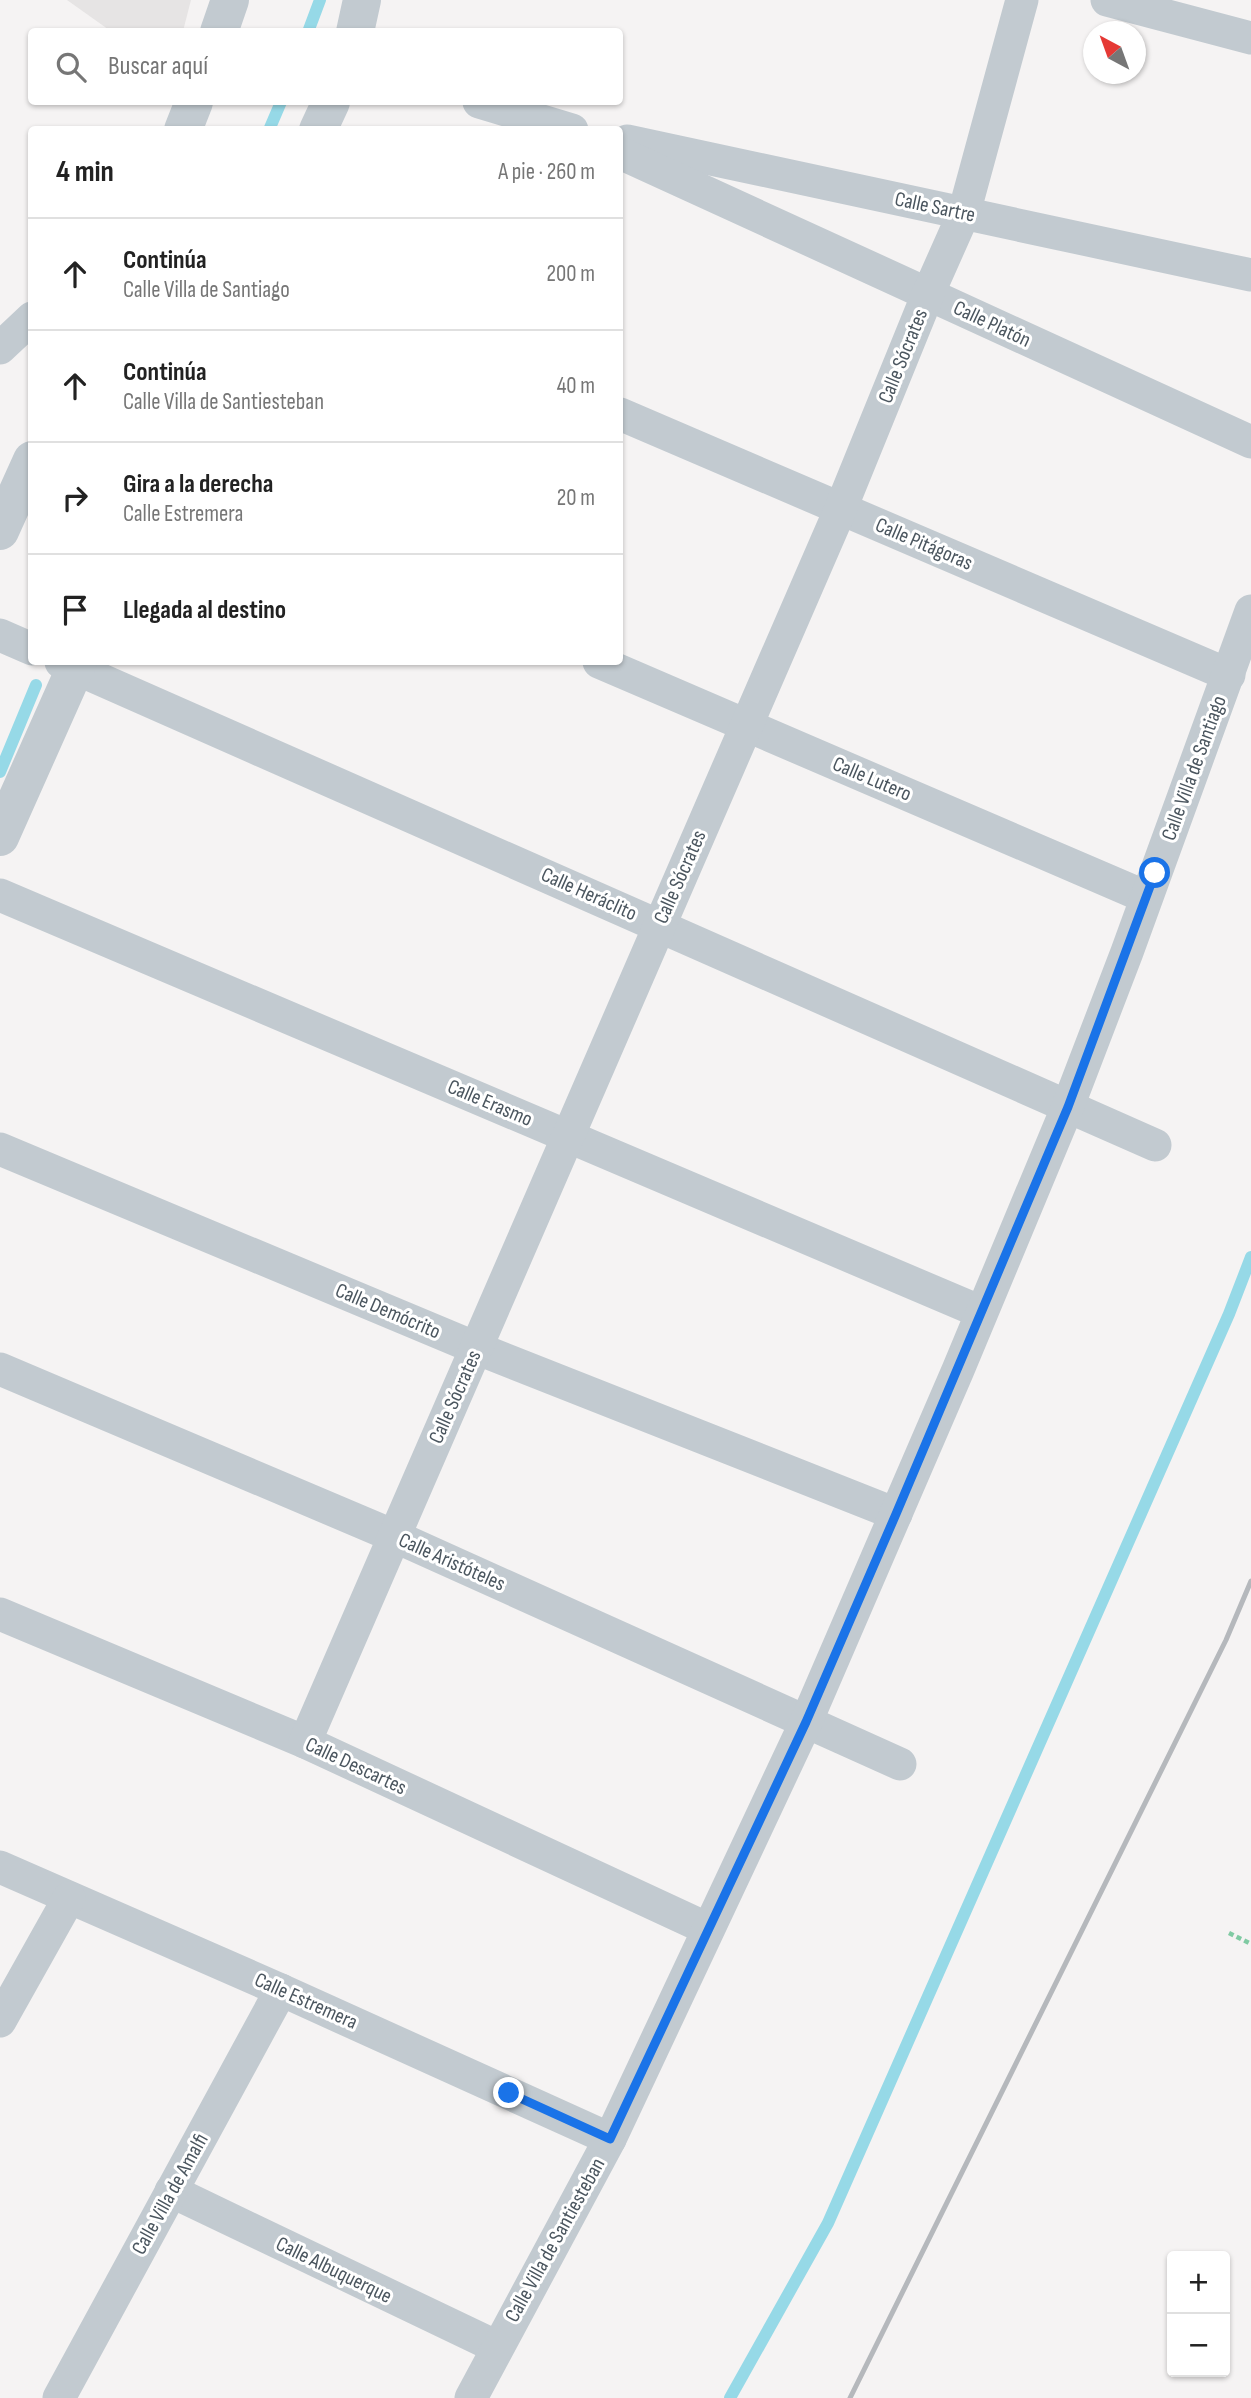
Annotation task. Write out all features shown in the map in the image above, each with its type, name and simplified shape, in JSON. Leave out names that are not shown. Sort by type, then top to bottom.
[{"type":"street","points":[[220,28],[230,0]]},
{"type":"street","points":[[356,28],[362,0]]},
{"type":"street","name":"Calle Sócrates","points":[[304,1742],[841,508],[928,294],[964,214],[1022,0]]},
{"type":"street","points":[[1107,0],[1251,38]]},
{"type":"street","points":[[185,126],[193,105]]},
{"type":"street","points":[[320,126],[330,105]]},
{"type":"street","points":[[489,105],[559,126]]},
{"type":"street","name":"Calle Sartre","points":[[623,141],[1251,275]]},
{"type":"street","name":"Calle Platón","points":[[623,154],[1251,442]]},
{"type":"street","points":[[0,348],[28,322]]},
{"type":"street","name":"Calle Pitágoras","points":[[623,415],[1228,675]]},
{"type":"street","points":[[0,531],[28,469]]},
{"type":"street","name":"Calle Villa de Santiago","points":[[708,1929],[806,1722],[1068,1107],[1251,611]]},
{"type":"street","points":[[0,635],[28,647]]},
{"type":"street","points":[[0,837],[71,665]]},
{"type":"street","name":"Calle Heráclito","points":[[73,665],[1155,1145]]},
{"type":"street","name":"Calle Lutero","points":[[605,665],[1146,897]]},
{"type":"street","name":"Calle Erasmo","points":[[0,895],[981,1312]]},
{"type":"street","name":"Calle Demócrito","points":[[0,1149],[476,1348],[896,1514]]},
{"type":"street","name":"Calle Aristóteles","points":[[0,1368],[394,1536],[900,1764]]},
{"type":"street","name":"Calle Descartes","points":[[0,1614],[304,1742],[708,1929]]},
{"type":"street","name":"Calle Estremera","points":[[0,1867],[610,2139]]},
{"type":"street","points":[[0,2021],[69,1898]]},
{"type":"street","name":"Calle Villa de Santiesteban","points":[[471,2398],[610,2139],[708,1929]]},
{"type":"street","name":"Calle Villa de Amalfi","points":[[66,2396],[171,2192],[281,1990]]},
{"type":"street","name":"Calle Albuquerque","points":[[171,2192],[497,2347]]},
{"type":"path","points":[[1229,1933],[1251,1944]]},
{"type":"shaded area","points":[[67,0],[191,0],[184,28],[106,28]]},
{"type":"waterway","points":[[310,28],[320,0]]},
{"type":"waterway","points":[[271,126],[280,105]]},
{"type":"waterway","points":[[0,772],[36,685]]},
{"type":"waterway","points":[[730,2398],[828,2223],[1229,1314],[1251,1257]]},
{"type":"railway","points":[[850,2398],[1226,1640],[1251,1581]]},
{"type":"route","points":[[509,2093],[610,2139],[806,1722],[958,1370],[1068,1107],[1155,873]]}]
